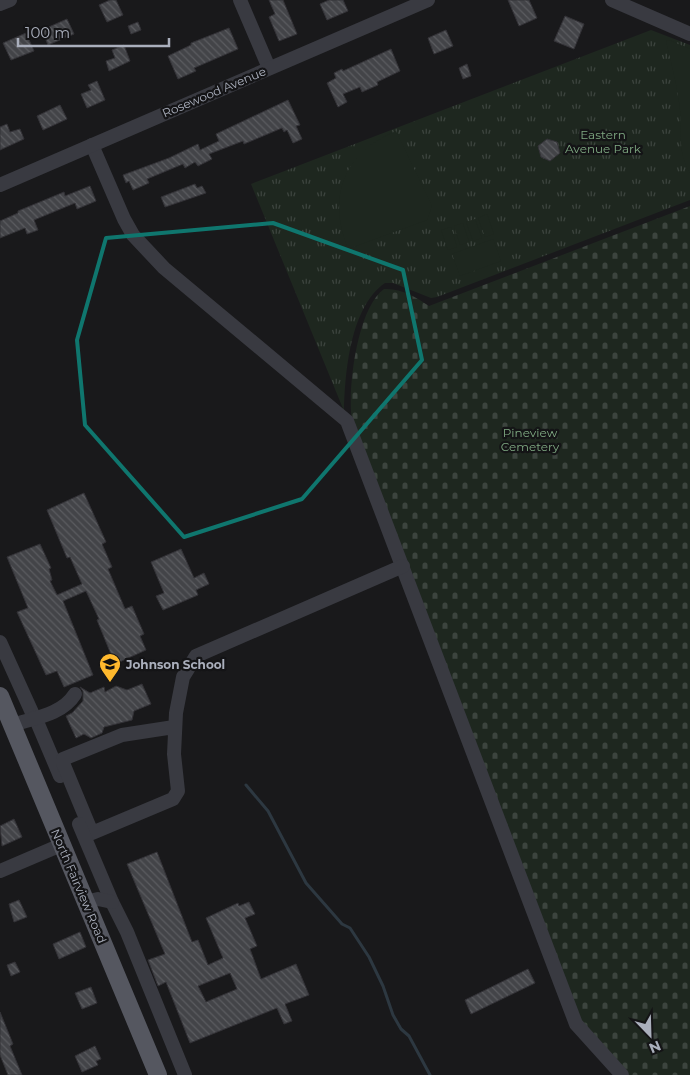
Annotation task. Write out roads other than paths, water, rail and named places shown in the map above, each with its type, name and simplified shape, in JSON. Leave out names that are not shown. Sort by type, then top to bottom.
[{"type":"main road","name":"North Fairview Road","points":[[0,696],[158,1075]]},
{"type":"street","points":[[0,4],[10,0]]},
{"type":"street","points":[[240,0],[269,68]]},
{"type":"street","name":"Rosewood Avenue","points":[[0,185],[428,0]]},
{"type":"street","points":[[612,0],[690,34]]},
{"type":"street","points":[[92,145],[124,219],[146,250],[164,268],[347,421],[576,1024],[622,1075]]},
{"type":"street","points":[[174,727],[122,735],[63,759],[92,833],[174,799],[178,790],[174,727],[183,677],[196,656],[402,566]]},
{"type":"street","points":[[0,642],[35,717],[112,902],[127,932],[185,1075]]},
{"type":"street","points":[[12,725],[51,713],[70,703],[75,694]]},
{"type":"street","points":[[0,871],[61,845]]},
{"type":"street","points":[[86,902],[98,899],[112,902]]},
{"type":"waterway","points":[[246,785],[268,811],[306,883],[342,924],[350,928],[369,957],[383,986],[393,1015],[401,1029],[409,1036],[430,1075]]},
{"type":"place","name":"Johnson School","points":[[110,683]]},
{"type":"park label","name":"Eastern Avenue Park","points":[[603,141]]},
{"type":"park label","name":"Pineview Cemetery","points":[[530,439]]}]
